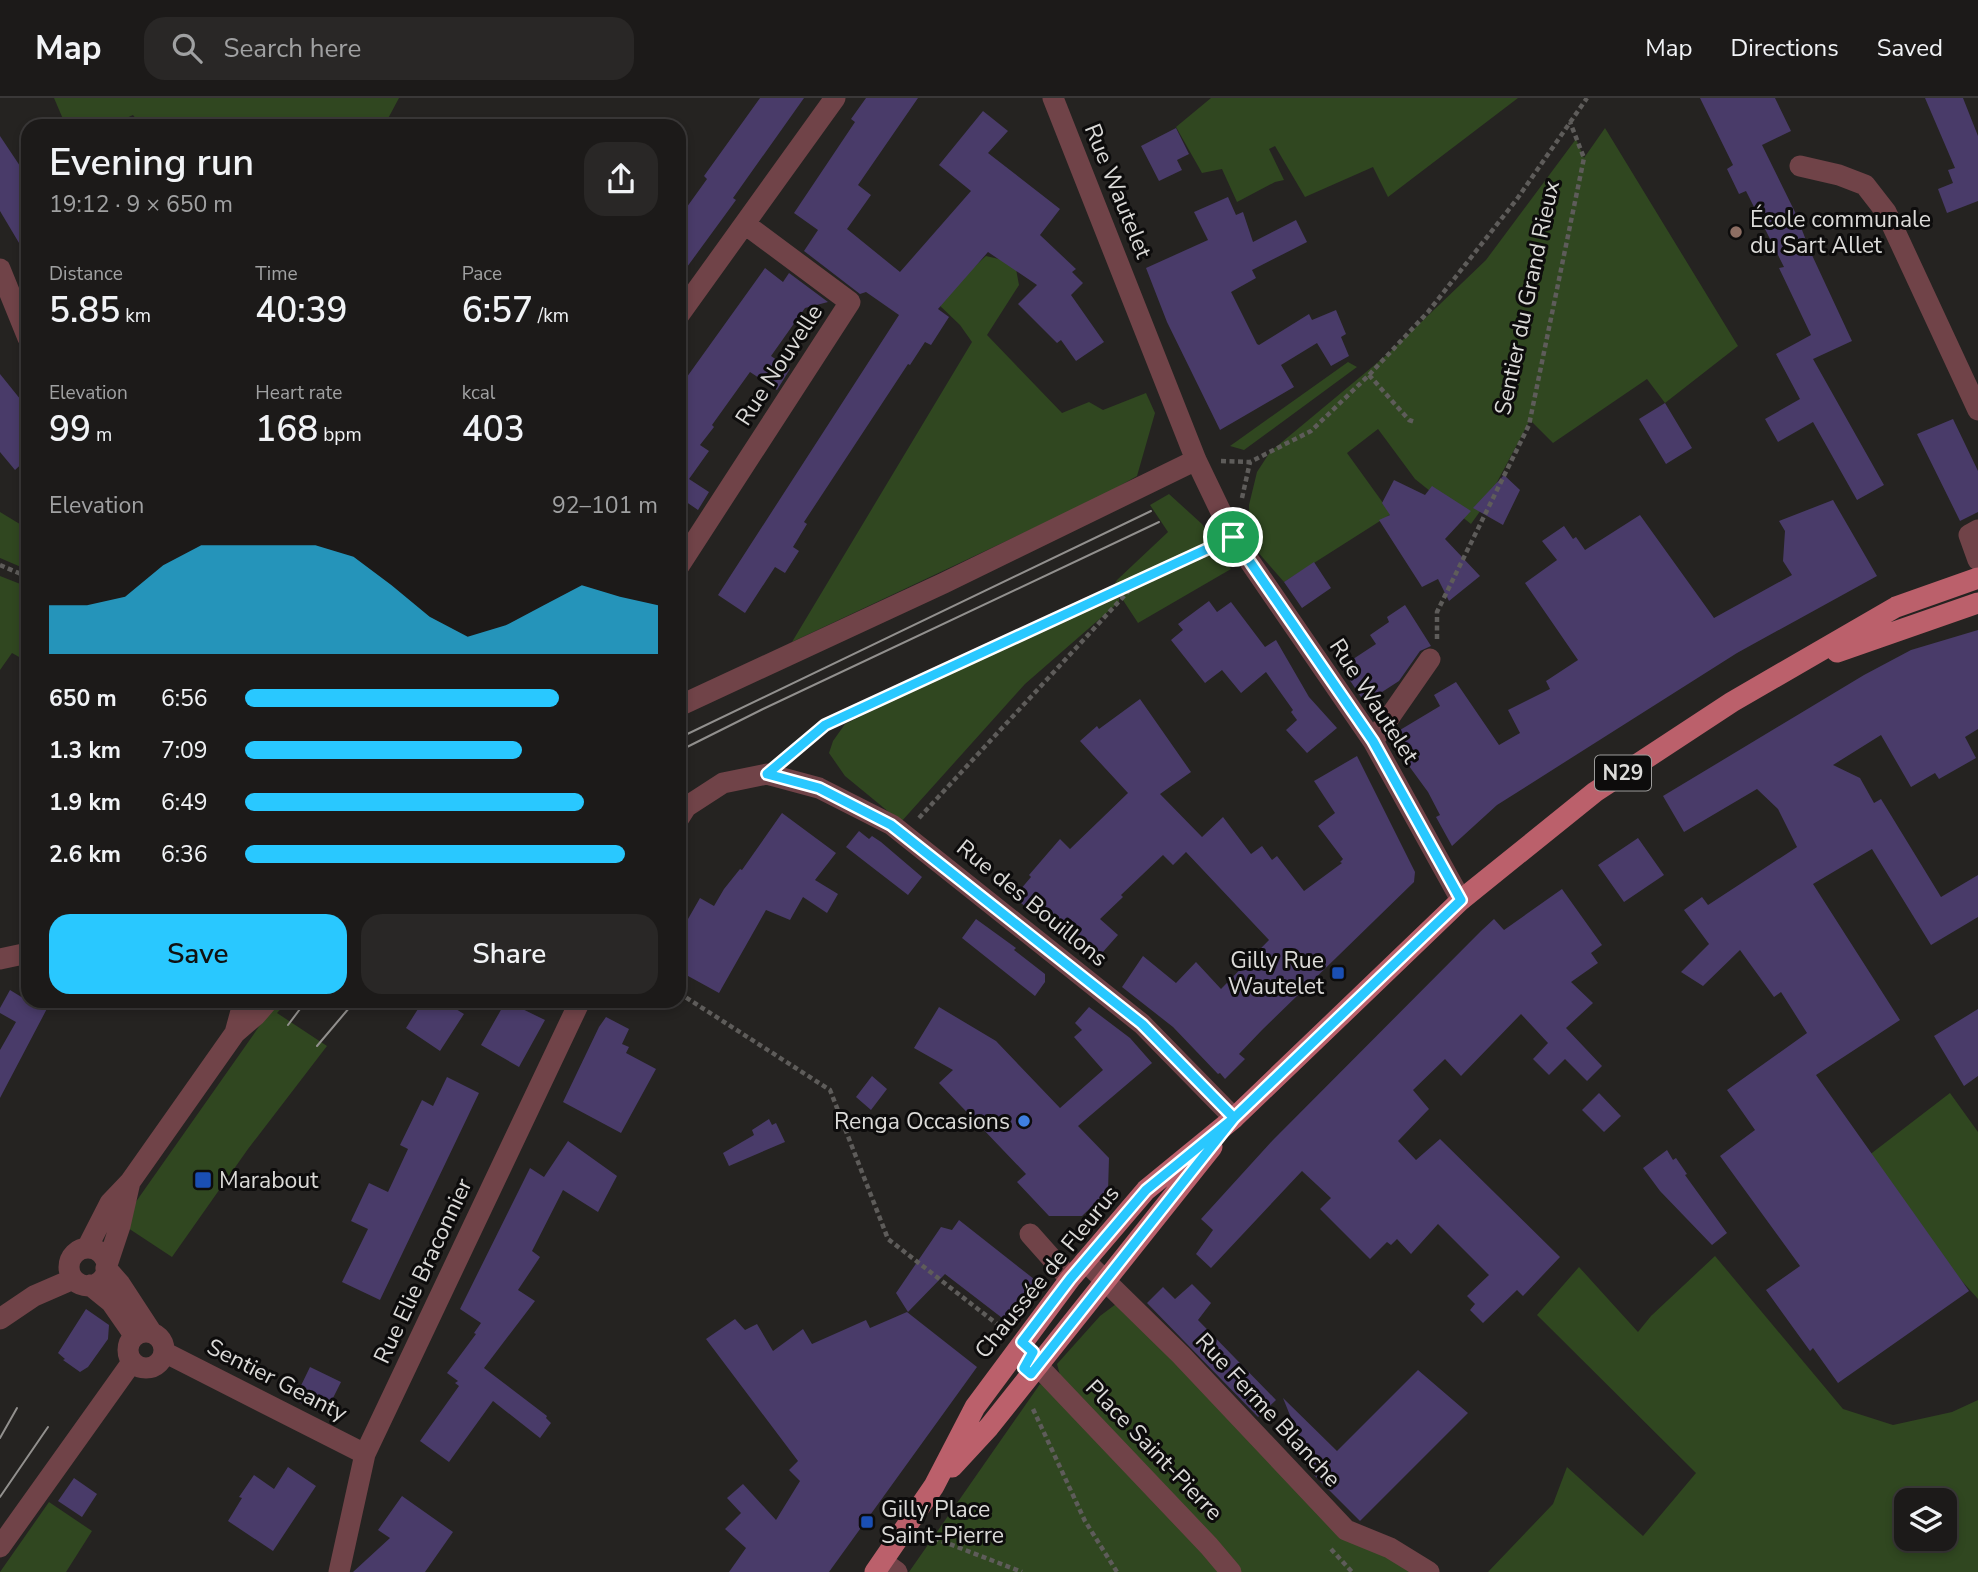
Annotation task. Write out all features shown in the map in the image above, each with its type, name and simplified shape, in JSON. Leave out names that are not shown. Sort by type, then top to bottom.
[{"type":"main road","name":"Chaussée de Fleurus","points":[[885,1569],[934,1486],[975,1407],[1070,1279],[1146,1190],[1234,1118],[1461,900],[1595,792],[1732,702],[1896,607],[1978,578]]},
{"type":"main road","name":"Chaussée de Fleurus","points":[[1799,665],[1978,603]]},
{"type":"main road","name":"Chaussée de Fleurus","points":[[934,1486],[1022,1387],[1234,1118]]},
{"type":"street","points":[[686,305],[835,98]]},
{"type":"street","name":"Rue Wautelet","points":[[1053,98],[1196,460],[1233,537],[1373,741],[1461,900]]},
{"type":"street","points":[[1800,166],[1839,175],[1865,185],[1886,212],[1978,410]]},
{"type":"street","name":"Rue Nouvelle","points":[[686,555],[850,302],[745,224]]},
{"type":"street","points":[[0,269],[21,321]]},
{"type":"street","points":[[686,703],[944,583],[1196,460]]},
{"type":"street","points":[[1978,530],[1969,535],[1978,560]]},
{"type":"street","points":[[1373,741],[1430,659]]},
{"type":"street","points":[[686,809],[723,783],[767,774]]},
{"type":"street","name":"Rue des Bouillons","points":[[767,774],[819,788],[904,834],[1142,1024],[1234,1118]]},
{"type":"street","points":[[0,959],[21,954]]},
{"type":"street","points":[[235,1033],[243,1008]]},
{"type":"street","points":[[88,1248],[110,1203],[130,1182],[235,1033],[262,1008]]},
{"type":"street","name":"Rue Elie Braconnier","points":[[339,1572],[365,1454],[577,1008]]},
{"type":"street","points":[[0,1320],[34,1296],[82,1282],[101,1280],[120,1226],[130,1182]]},
{"type":"street","points":[[1030,1234],[1070,1279]]},
{"type":"street","points":[[143,1334],[120,1284],[106,1268],[103,1256],[88,1248],[76,1252],[69,1268],[82,1282],[111,1302],[143,1334],[161,1340],[164,1352],[160,1363],[149,1368],[136,1366],[128,1357],[128,1345],[143,1334]]},
{"type":"street","name":"Rue Ferme Blanche","points":[[1085,1261],[1181,1355],[1346,1530],[1390,1548],[1429,1572]]},
{"type":"street","name":"Sentier Geanty","points":[[164,1352],[365,1454]]},
{"type":"street","points":[[0,1547],[132,1362]]},
{"type":"street","name":"Place Saint-Pierre","points":[[1038,1366],[1231,1572]]},
{"type":"path","points":[[1196,460],[1250,463],[1311,431],[1369,375],[1436,301],[1517,198],[1587,98]]},
{"type":"path","name":"Sentier du Grand Rieux","points":[[1430,659],[1437,643],[1437,612],[1530,420],[1584,158],[1570,122]]},
{"type":"path","points":[[1369,375],[1409,420],[1415,422]]},
{"type":"path","points":[[767,774],[825,725],[1233,537]]},
{"type":"path","points":[[0,565],[21,574]]},
{"type":"path","points":[[904,834],[1138,581]]},
{"type":"path","points":[[686,997],[830,1090],[888,1240],[1022,1342]]},
{"type":"path","points":[[1022,1387],[1085,1521],[1117,1572]]},
{"type":"path","points":[[934,1538],[1022,1572]]},
{"type":"green space","points":[[54,98],[399,98],[388,119],[136,119],[133,115],[124,119],[63,119]]},
{"type":"green space","points":[[1211,98],[1518,98],[1388,197],[1373,167],[1305,197],[1275,146],[1269,149],[1284,180],[1237,202],[1222,169],[1202,173],[1176,127]]},
{"type":"green space","points":[[1605,128],[1738,346],[1665,403],[1647,379],[1553,443],[1530,420],[1486,503],[1471,524],[1415,479],[1378,429],[1347,453],[1391,514],[1284,582],[1250,543],[1249,505],[1257,472],[1270,452],[1389,353],[1486,260],[1576,139],[1584,158]]},
{"type":"green space","points":[[986,256],[1003,260],[1016,269],[1019,285],[987,335],[1062,413],[1089,402],[1103,410],[1146,393],[1155,413],[1137,476],[1102,496],[792,642],[972,342],[960,325],[936,302]]},
{"type":"green space","points":[[1348,362],[1357,367],[1244,450],[1230,446]]},
{"type":"green space","points":[[1169,494],[1202,524],[1231,569],[1138,623],[1119,594],[1119,602],[1025,684],[901,822],[845,776],[829,753],[833,741],[845,724],[1117,591],[1114,585],[1117,580],[1168,532],[1150,505]]},
{"type":"green space","points":[[0,512],[21,525],[21,567],[0,558]]},
{"type":"green space","points":[[0,576],[21,584],[21,658],[12,653],[0,670]]},
{"type":"green space","points":[[272,1008],[282,1008],[277,1013],[327,1046],[248,1149],[172,1257],[128,1228],[128,1213]]},
{"type":"green space","points":[[1950,1093],[1978,1132],[1978,1299],[1868,1156]]},
{"type":"green space","points":[[1715,1256],[1843,1409],[1893,1425],[1952,1412],[1978,1400],[1978,1572],[1488,1572],[1553,1504],[1567,1467],[1643,1536],[1696,1473],[1537,1315],[1579,1267],[1638,1332],[1651,1316]]},
{"type":"green space","points":[[1124,1298],[1323,1515],[1439,1572],[909,1572],[1040,1384],[1065,1394],[1057,1364],[1100,1316]]},
{"type":"green space","points":[[49,1502],[92,1531],[66,1572],[0,1572]]},
{"type":"building","points":[[760,98],[804,98],[733,198],[736,200],[686,268],[686,208],[707,179],[704,176]]},
{"type":"building","points":[[866,98],[918,98],[858,185],[871,195],[847,229],[900,272],[971,191],[939,165],[983,111],[1008,131],[988,153],[1060,209],[1040,235],[1076,269],[1072,272],[1083,283],[1071,295],[1104,342],[1076,361],[1061,340],[1057,343],[1018,304],[1037,285],[988,252],[938,309],[949,317],[931,345],[925,342],[910,365],[908,364],[804,522],[807,524],[793,547],[799,551],[785,573],[775,567],[745,613],[718,595],[899,315],[866,292],[860,294],[804,251],[818,230],[794,213],[855,122],[851,119]]},
{"type":"building","points":[[1700,98],[1775,98],[1791,131],[1762,145],[1852,341],[1813,359],[1884,485],[1857,500],[1813,422],[1778,442],[1765,419],[1800,399],[1776,354],[1811,335],[1779,268],[1784,267],[1746,191],[1739,194],[1727,169],[1733,165]]},
{"type":"building","points":[[1925,98],[1963,98],[1978,136],[1978,201],[1947,213],[1938,189],[1953,183],[1948,170],[1955,168]]},
{"type":"building","points":[[1176,128],[1189,154],[1177,160],[1182,170],[1159,181],[1141,146]]},
{"type":"building","points":[[0,136],[21,168],[21,246],[0,211]]},
{"type":"building","points":[[1228,197],[1236,215],[1243,212],[1253,242],[1296,220],[1307,242],[1252,270],[1256,278],[1231,292],[1257,344],[1309,314],[1312,320],[1336,310],[1346,334],[1341,337],[1349,356],[1331,366],[1317,343],[1281,365],[1294,387],[1220,430],[1167,322],[1146,268],[1208,240],[1194,212]]},
{"type":"building","points":[[765,268],[783,282],[789,273],[828,302],[805,308],[771,356],[790,369],[777,390],[750,372],[712,425],[714,427],[700,445],[709,451],[689,479],[709,492],[698,510],[686,502],[686,378]]},
{"type":"building","points":[[0,374],[21,400],[21,464],[15,470],[0,452]]},
{"type":"building","points":[[1665,403],[1692,448],[1666,464],[1639,419]]},
{"type":"building","points":[[1953,419],[1978,471],[1978,512],[1960,521],[1917,434]]},
{"type":"building","points":[[1504,475],[1520,490],[1503,525],[1473,508]]},
{"type":"building","points":[[1394,480],[1425,495],[1432,486],[1471,511],[1445,539],[1480,576],[1449,601],[1438,579],[1422,587],[1379,520],[1390,515],[1382,503]]},
{"type":"building","points":[[1833,500],[1877,576],[1737,653],[1497,805],[1452,846],[1436,817],[1440,815],[1428,792],[1390,740],[1395,733],[1440,706],[1434,695],[1456,682],[1499,745],[1520,733],[1508,710],[1550,689],[1546,681],[1578,660],[1525,583],[1557,560],[1542,541],[1564,526],[1585,550],[1640,515],[1714,618],[1792,575],[1783,561],[1785,531],[1779,521]]},
{"type":"building","points":[[1314,562],[1331,588],[1302,608],[1284,582]]},
{"type":"building","points":[[1209,601],[1217,612],[1231,602],[1265,647],[1276,640],[1309,697],[1337,728],[1307,753],[1286,730],[1297,720],[1266,672],[1241,693],[1222,670],[1205,683],[1171,640],[1183,630],[1178,624]]},
{"type":"building","points":[[1405,605],[1431,646],[1420,651],[1399,681],[1365,703],[1341,667],[1376,644],[1370,635],[1389,622],[1387,617]]},
{"type":"building","points":[[1978,630],[1978,729],[1965,737],[1976,758],[1939,779],[1935,773],[1911,787],[1881,735],[1833,765],[1860,778],[1874,803],[1881,799],[1941,897],[1978,875],[1978,917],[1931,945],[1872,849],[1813,884],[1900,1020],[1816,1075],[1969,1291],[1838,1383],[1813,1348],[1810,1351],[1766,1290],[1800,1266],[1720,1156],[1755,1130],[1727,1090],[1807,1033],[1781,992],[1774,997],[1740,950],[1703,986],[1681,972],[1709,944],[1684,910],[1702,897],[1708,905],[1797,847],[1778,809],[1757,789],[1684,832],[1663,796],[1864,675],[1911,650]]},
{"type":"building","points":[[1140,699],[1191,772],[1160,794],[1202,837],[1223,817],[1251,854],[1262,846],[1272,860],[1277,856],[1304,891],[1342,863],[1340,862],[1343,859],[1318,826],[1335,813],[1314,781],[1357,756],[1415,872],[1414,882],[1239,1054],[1245,1059],[1225,1079],[1173,1027],[1122,987],[1143,956],[1176,983],[1196,962],[1221,989],[1269,940],[1186,852],[1173,865],[1163,855],[1100,919],[1118,935],[1094,962],[1043,915],[1040,919],[1014,897],[1060,839],[1070,849],[1128,793],[1080,741],[1097,726],[1099,729]]},
{"type":"building","points":[[782,813],[836,853],[815,880],[838,894],[827,913],[803,897],[790,920],[766,910],[719,993],[686,975],[686,918],[688,919],[700,898],[714,906],[724,889],[740,869],[742,870]]},
{"type":"building","points":[[859,831],[869,839],[872,836],[881,842],[922,877],[908,895],[846,847]]},
{"type":"building","points":[[1638,838],[1664,875],[1624,902],[1598,865]]},
{"type":"building","points":[[1562,889],[1602,945],[1591,953],[1598,963],[1571,982],[1593,1003],[1566,1028],[1602,1066],[1587,1081],[1565,1059],[1549,1075],[1533,1059],[1548,1043],[1521,1014],[1461,1076],[1445,1059],[1413,1090],[1429,1109],[1398,1141],[1416,1160],[1440,1139],[1560,1257],[1523,1296],[1517,1290],[1483,1323],[1470,1310],[1475,1304],[1467,1296],[1489,1275],[1438,1224],[1411,1254],[1397,1239],[1391,1245],[1387,1242],[1370,1259],[1320,1209],[1331,1198],[1302,1171],[1211,1268],[1196,1254],[1213,1230],[1201,1219],[1273,1140],[1481,931],[1494,919],[1504,930]]},
{"type":"building","points":[[976,919],[1016,948],[1014,950],[1045,974],[1045,982],[1035,996],[962,938]]},
{"type":"building","points":[[10,990],[21,997],[21,1008],[47,1008],[0,1098],[0,1050],[16,1022],[0,1013]]},
{"type":"building","name":"Renga Occasions","points":[[939,1007],[996,1041],[1060,1108],[1103,1070],[1074,1037],[1082,1030],[1075,1023],[1089,1007],[1130,1038],[1152,1063],[1078,1126],[1109,1158],[1108,1191],[1082,1216],[1049,1216],[1017,1182],[1026,1174],[939,1083],[953,1070],[914,1048]]},
{"type":"building","points":[[419,1008],[454,1008],[464,1014],[440,1051],[406,1028]]},
{"type":"building","points":[[502,1008],[520,1008],[545,1020],[519,1067],[481,1045]]},
{"type":"building","points":[[1978,1009],[1978,1076],[1964,1086],[1934,1036]]},
{"type":"building","points":[[606,1017],[629,1029],[622,1044],[629,1047],[626,1053],[656,1069],[621,1133],[563,1102]]},
{"type":"building","points":[[872,1076],[887,1089],[871,1110],[856,1097]]},
{"type":"building","points":[[447,1077],[479,1093],[380,1300],[342,1282],[368,1229],[351,1221],[369,1183],[388,1192],[408,1149],[400,1145],[422,1100],[433,1106]]},
{"type":"building","points":[[1599,1093],[1621,1116],[1604,1132],[1582,1110]]},
{"type":"building","points":[[769,1119],[772,1125],[776,1123],[785,1142],[729,1166],[723,1153],[754,1135],[752,1130]]},
{"type":"building","points":[[568,1141],[617,1176],[598,1212],[563,1190],[532,1251],[540,1257],[518,1290],[535,1301],[484,1368],[547,1416],[551,1423],[540,1438],[493,1401],[449,1462],[420,1441],[459,1386],[455,1383],[458,1381],[447,1373],[481,1323],[460,1309],[530,1168],[544,1177]]},
{"type":"building","points":[[1667,1150],[1673,1160],[1676,1158],[1687,1174],[1685,1175],[1727,1233],[1712,1245],[1660,1191],[1643,1168]]},
{"type":"building","points":[[959,1220],[1039,1283],[1010,1324],[945,1274],[908,1312],[896,1293],[941,1227],[952,1230]]},
{"type":"building","points":[[1192,1284],[1211,1303],[1198,1320],[1276,1400],[1258,1417],[1147,1303],[1163,1287],[1175,1299]]},
{"type":"building","points":[[86,1309],[109,1325],[108,1339],[88,1367],[80,1372],[58,1353]]},
{"type":"building","points":[[907,1312],[977,1367],[829,1572],[729,1572],[746,1548],[725,1529],[741,1513],[727,1498],[743,1484],[776,1520],[800,1481],[789,1470],[798,1461],[706,1339],[735,1319],[745,1330],[757,1324],[773,1351],[803,1329],[812,1344],[866,1320],[870,1328]]},
{"type":"building","points":[[310,1367],[341,1382],[325,1414],[294,1400]]},
{"type":"building","points":[[1418,1370],[1468,1413],[1360,1521],[1314,1475],[1283,1398],[1337,1451]]},
{"type":"building","points":[[288,1467],[316,1486],[273,1551],[228,1521],[242,1498],[239,1497],[254,1475],[274,1489]]},
{"type":"building","points":[[74,1478],[97,1494],[82,1517],[58,1501]]},
{"type":"building","points":[[402,1496],[453,1532],[425,1572],[353,1572],[390,1538],[378,1530]]},
{"type":"tram line","points":[[686,735],[1151,511]]},
{"type":"tram line","points":[[686,748],[1159,522]]},
{"type":"tram line","points":[[288,1025],[301,1008]]},
{"type":"tram line","points":[[317,1046],[349,1008]]},
{"type":"tram line","points":[[0,1438],[17,1408]]},
{"type":"tram line","points":[[0,1497],[48,1427]]},
{"type":"place","name":"École communale du Sart Allet","points":[[1736,232]]},
{"type":"place","name":"Gilly Rue Wautelet","points":[[1338,973]]},
{"type":"place","name":"Renga Occasions","points":[[1024,1121]]},
{"type":"place","name":"Marabout","points":[[203,1180]]},
{"type":"place","name":"Gilly Place Saint-Pierre","points":[[867,1522]]},
{"type":"route","points":[[1233,537],[825,725],[767,774],[819,788],[904,834],[1142,1024],[1234,1118],[1031,1374],[1024,1368],[1033,1352],[1022,1342],[1070,1279],[1146,1190],[1234,1118],[1461,900],[1373,741],[1233,537]]}]
